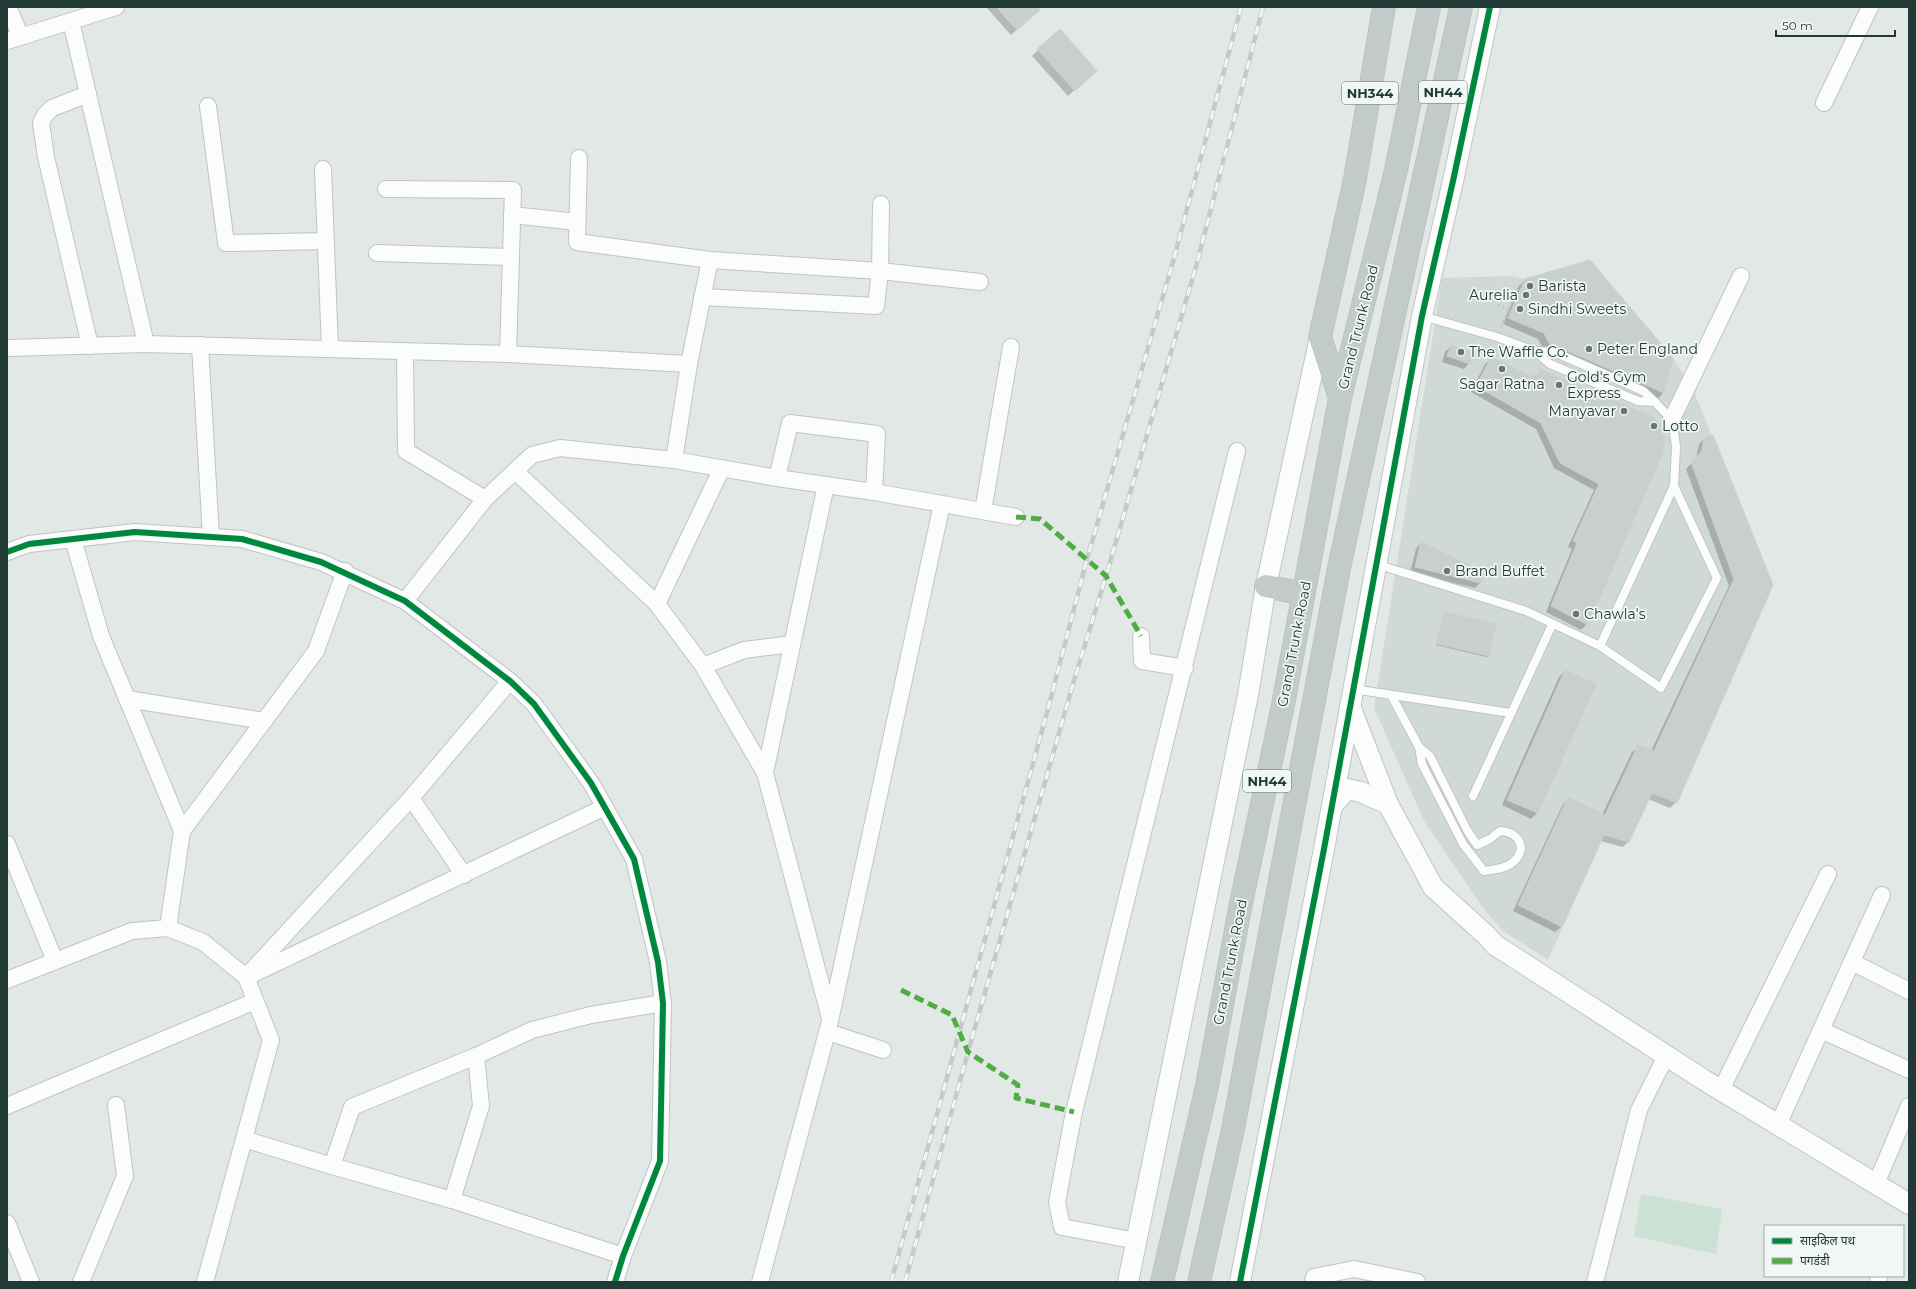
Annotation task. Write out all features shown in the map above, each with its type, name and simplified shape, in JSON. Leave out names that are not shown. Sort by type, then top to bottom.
[{"type":"highway","name":"NH344","points":[[1320,337],[1355,179],[1384,7]]},
{"type":"highway","name":"Grand Trunk Road","points":[[1162,1282],[1206,1086],[1340,398],[1396,170],[1429,7]]},
{"type":"highway","name":"NH44","points":[[1199,1282],[1235,1121],[1340,563],[1461,7]]},
{"type":"highway","points":[[1320,337],[1340,398]]},
{"type":"highway","points":[[1266,586],[1303,594]]},
{"type":"street","points":[[8,7],[14,39],[116,7]]},
{"type":"street","points":[[1240,1282],[1332,806],[1423,308],[1453,181],[1490,7]]},
{"type":"street","points":[[1824,103],[1870,7]]},
{"type":"street","points":[[71,21],[146,344]]},
{"type":"street","points":[[88,94],[52,108],[45,115],[41,123],[46,157],[90,346]]},
{"type":"street","points":[[208,106],[226,243],[326,241]]},
{"type":"street","points":[[579,158],[576,242],[710,260],[880,271],[980,282]]},
{"type":"street","points":[[323,170],[330,349]]},
{"type":"street","points":[[386,189],[513,190],[508,354]]},
{"type":"street","points":[[702,297],[876,306],[880,271],[881,204]]},
{"type":"street","points":[[512,215],[577,222]]},
{"type":"street","points":[[377,253],[511,257]]},
{"type":"street","points":[[674,460],[689,364],[710,260]]},
{"type":"street","points":[[1671,421],[1741,276]]},
{"type":"street","points":[[1128,1282],[1248,695],[1266,586],[1320,337]]},
{"type":"street","points":[[7,348],[146,344],[200,345],[508,354],[689,364]]},
{"type":"street","points":[[200,345],[211,537]]},
{"type":"street","points":[[983,511],[1011,347]]},
{"type":"street","points":[[405,351],[406,451],[485,499]]},
{"type":"street","points":[[777,478],[790,423],[878,434],[874,492]]},
{"type":"street","points":[[405,601],[485,499],[532,455],[560,448],[674,460],[1016,516]]},
{"type":"street","points":[[1137,1241],[1062,1227],[1057,1202],[1074,1112],[1185,668],[1237,451]]},
{"type":"street","points":[[657,604],[722,468]]},
{"type":"street","points":[[515,471],[657,604],[703,666],[766,773],[829,1026]]},
{"type":"street","points":[[766,773],[826,485]]},
{"type":"street","points":[[760,1282],[829,1026],[942,504]]},
{"type":"street","points":[[7,552],[29,544],[135,532],[242,539],[321,562],[405,601],[510,681],[534,704],[591,783],[634,859],[658,962],[664,1003],[660,1161],[623,1256],[615,1282]]},
{"type":"street","points":[[73,539],[101,636],[182,831]]},
{"type":"street","points":[[168,928],[182,831],[316,651],[345,572]]},
{"type":"street","points":[[1141,636],[1142,661],[1185,668]]},
{"type":"street","points":[[703,666],[744,650],[792,644]]},
{"type":"street","points":[[246,977],[411,798],[510,681]]},
{"type":"street","points":[[1352,697],[1388,804],[1433,887],[1495,945],[1666,1056],[1909,1204]]},
{"type":"street","points":[[127,699],[264,721]]},
{"type":"street","points":[[1332,806],[1348,789],[1361,792],[1388,804]]},
{"type":"street","points":[[411,798],[464,876]]},
{"type":"street","points":[[246,977],[464,876],[605,807]]},
{"type":"street","points":[[7,844],[55,961]]},
{"type":"street","points":[[1721,1090],[1828,874]]},
{"type":"street","points":[[1778,1125],[1882,895]]},
{"type":"street","points":[[7,980],[132,931],[168,928],[203,942],[246,977],[271,1040],[205,1282]]},
{"type":"street","points":[[1852,962],[1909,991]]},
{"type":"street","points":[[7,1106],[255,1001]]},
{"type":"street","points":[[332,1166],[352,1107],[476,1056],[532,1030],[591,1015],[664,1003]]},
{"type":"street","points":[[829,1026],[883,1050]]},
{"type":"street","points":[[1821,1030],[1909,1070]]},
{"type":"street","points":[[452,1200],[481,1106],[476,1056]]},
{"type":"street","points":[[1594,1282],[1639,1110],[1666,1056]]},
{"type":"street","points":[[81,1282],[125,1176],[116,1105]]},
{"type":"street","points":[[1876,1184],[1909,1106]]},
{"type":"street","points":[[244,1139],[452,1200],[623,1256]]},
{"type":"street","points":[[7,1223],[31,1282]]},
{"type":"street","points":[[1313,1282],[1314,1277],[1354,1269],[1417,1282]]},
{"type":"lane","points":[[1423,308],[1535,351],[1554,352],[1644,391],[1669,417],[1676,447],[1674,486],[1600,646]]},
{"type":"lane","points":[[1535,351],[1550,364],[1564,370],[1638,401],[1655,402]]},
{"type":"lane","points":[[1376,564],[1526,610],[1552,624],[1600,646],[1661,688],[1717,578],[1674,486]]},
{"type":"lane","points":[[1473,796],[1552,624]]},
{"type":"lane","points":[[1352,697],[1391,695],[1511,713]]},
{"type":"lane","points":[[1391,695],[1419,747],[1422,764],[1463,844],[1484,871],[1508,865],[1516,860],[1521,846],[1519,840],[1510,832],[1500,831],[1490,839],[1477,844],[1467,830],[1430,756],[1419,747]]},
{"type":"path","points":[[1506,315],[1519,284]]},
{"type":"path","points":[[1498,305],[1508,310]]},
{"type":"shaded area","points":[[1590,260],[1673,358],[1692,387],[1773,585],[1677,803],[1652,793],[1629,842],[1604,835],[1548,960],[1503,931],[1483,908],[1424,821],[1374,708],[1442,278],[1511,276],[1525,279]]},
{"type":"green space","points":[[1641,1194],[1722,1209],[1716,1254],[1634,1236]]},
{"type":"building","points":[[996,7],[1037,7],[1040,10],[1017,30]]},
{"type":"building","points":[[1060,29],[1097,71],[1075,91],[1037,49]]},
{"type":"building","points":[[1590,260],[1673,358],[1664,393],[1549,343],[1544,333],[1508,318],[1525,279]]},
{"type":"building","points":[[1451,345],[1474,353],[1470,364],[1447,356]]},
{"type":"building","points":[[1491,357],[1535,378],[1540,369],[1652,417],[1661,425],[1665,440],[1661,457],[1588,625],[1551,606],[1577,543],[1573,541],[1599,484],[1560,463],[1541,423],[1476,386]]},
{"type":"building","points":[[1713,435],[1773,585],[1677,803],[1652,793],[1629,842],[1604,835],[1562,927],[1518,905],[1568,797],[1605,815],[1638,745],[1654,751],[1734,579],[1691,462],[1702,451],[1704,437]]},
{"type":"building","points":[[1421,542],[1485,573],[1481,583],[1415,567]]},
{"type":"building","points":[[1444,612],[1496,624],[1489,656],[1437,644]]},
{"type":"building","points":[[1565,670],[1596,684],[1538,813],[1507,800]]},
{"type":"railway","points":[[891,1282],[1049,705],[1087,559],[1174,258],[1241,7]]},
{"type":"railway","points":[[905,1282],[968,1052],[1073,684],[1197,263],[1263,7]]},
{"type":"marked path","points":[[1016,517],[1040,519],[1106,576],[1141,636]]},
{"type":"marked path","points":[[901,990],[952,1015],[968,1052],[1018,1085],[1016,1098],[1074,1112]]},
{"type":"cycle path","points":[[1240,1282],[1324,849],[1422,316],[1453,181],[1490,7]]},
{"type":"cycle path","points":[[7,552],[29,544],[135,532],[242,539],[321,562],[405,601],[510,681],[534,704],[591,783],[634,859],[658,962],[663,1003],[660,1161],[623,1256],[615,1282]]},
{"type":"place","name":"Barista","points":[[1530,286]]},
{"type":"place","name":"Aurelia","points":[[1526,295]]},
{"type":"place","name":"Sindhi Sweets","points":[[1520,309]]},
{"type":"place","name":"Peter England","points":[[1589,349]]},
{"type":"place","name":"The Waffle Co.","points":[[1461,352]]},
{"type":"place","name":"Sagar Ratna","points":[[1502,369]]},
{"type":"place","name":"Gold's Gym Express","points":[[1559,385]]},
{"type":"place","name":"Manyavar","points":[[1624,411]]},
{"type":"place","name":"Lotto","points":[[1654,426]]},
{"type":"place","name":"Brand Buffet","points":[[1447,571]]},
{"type":"place","name":"Chawla's","points":[[1576,614]]}]
